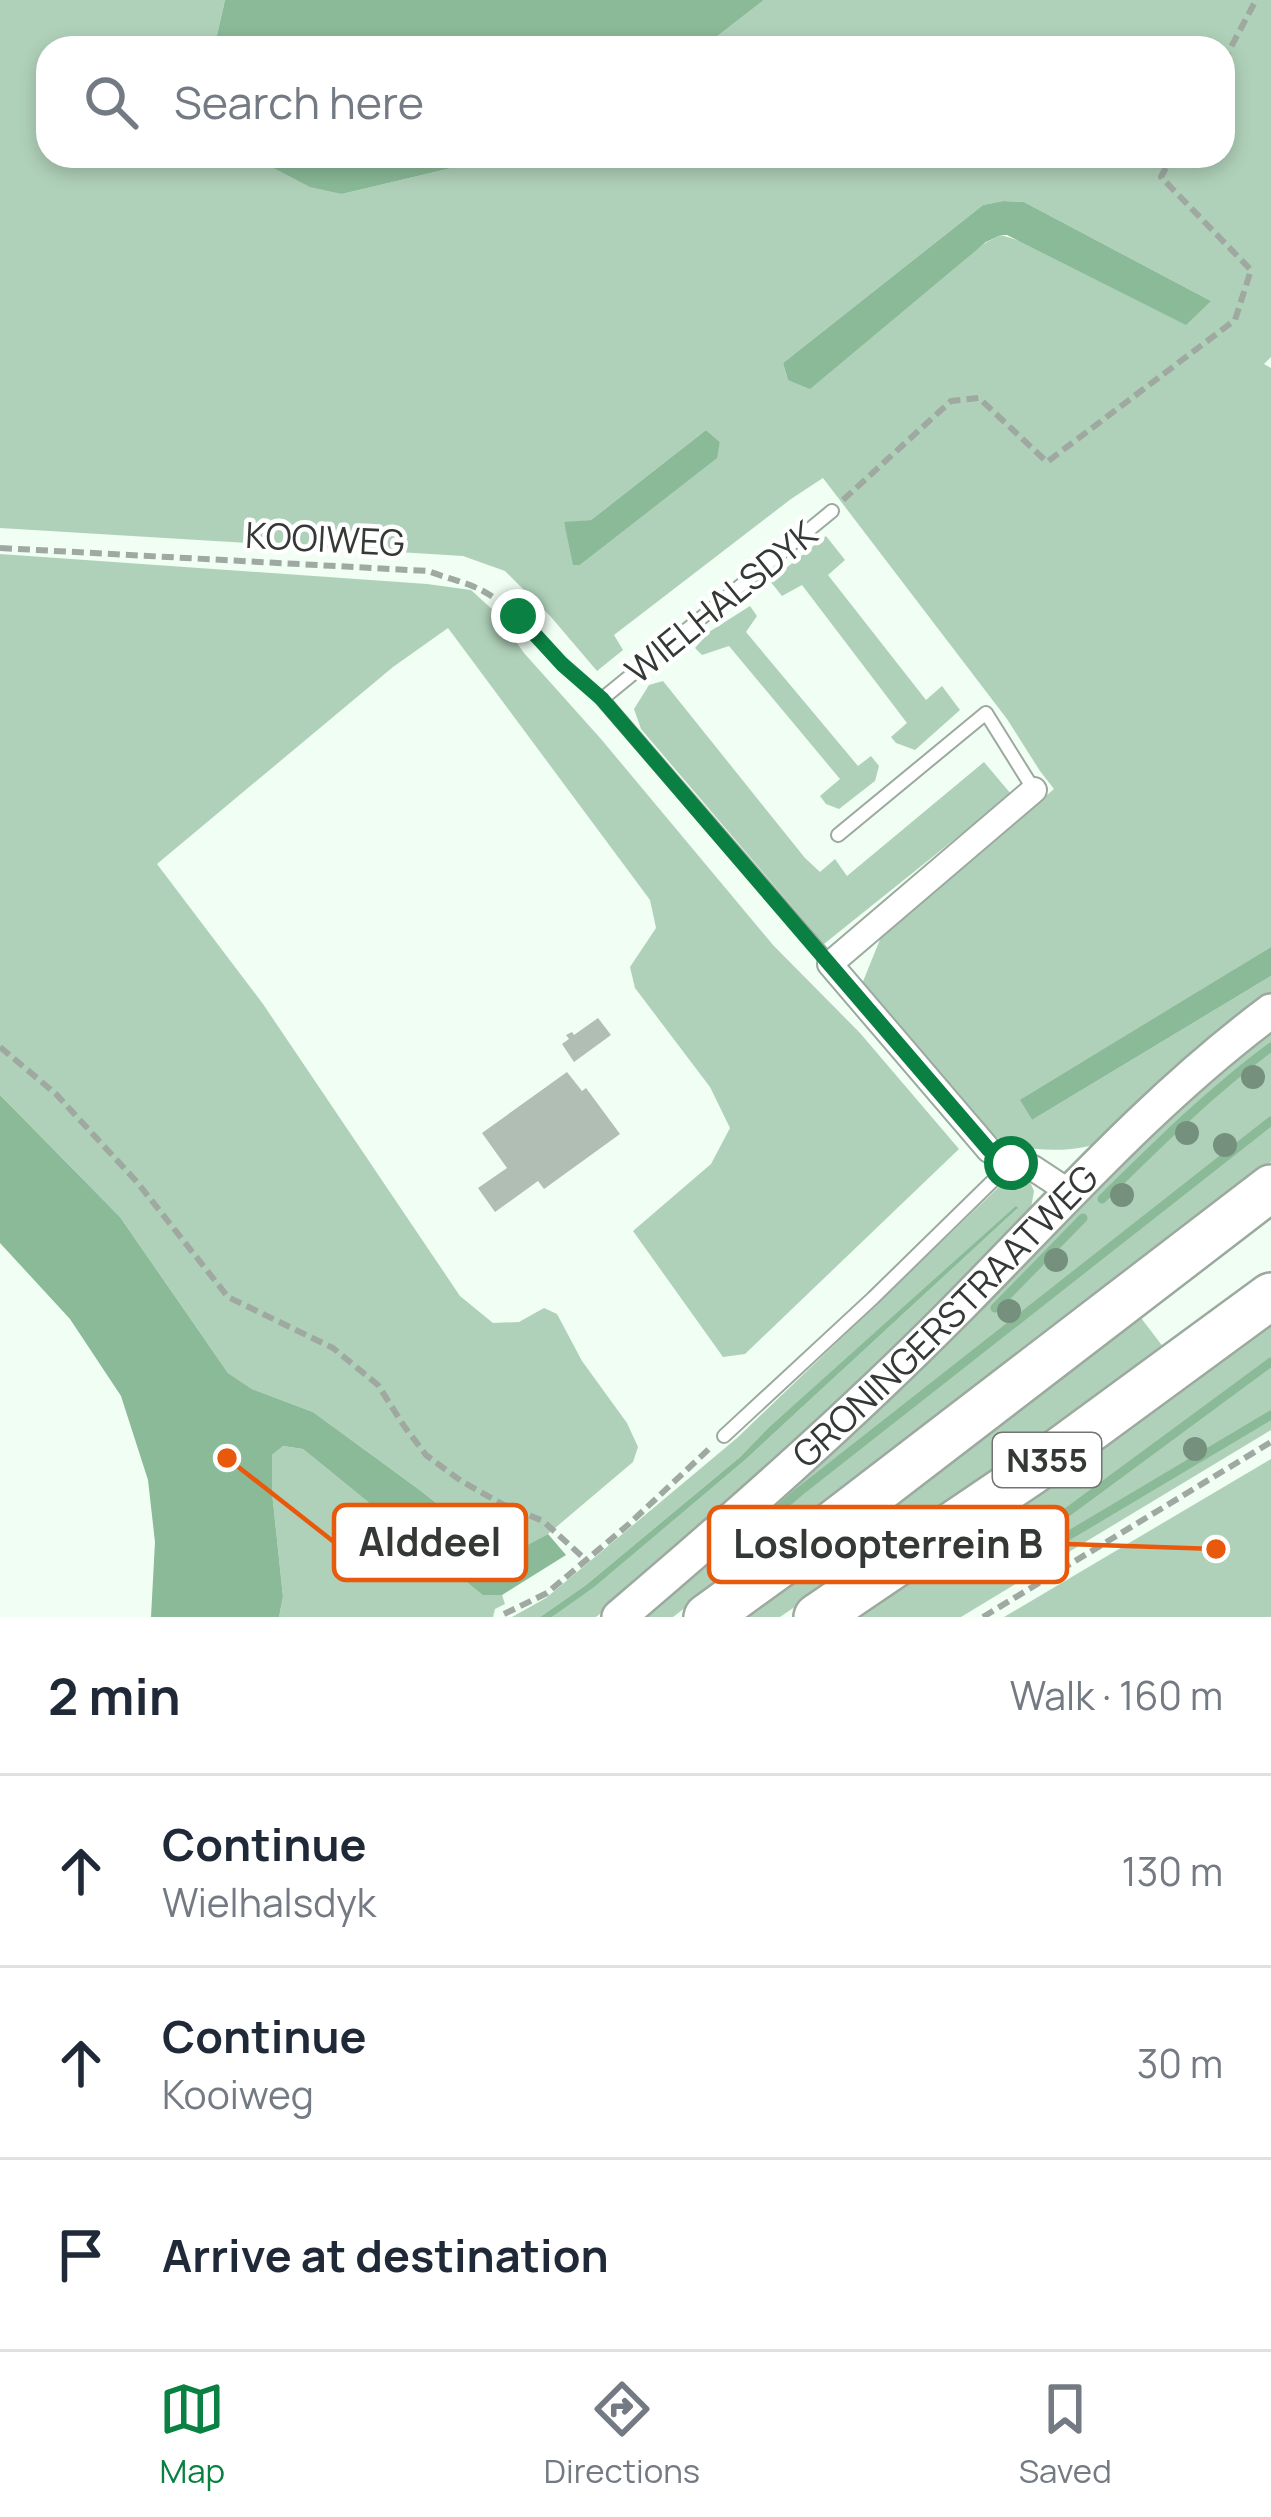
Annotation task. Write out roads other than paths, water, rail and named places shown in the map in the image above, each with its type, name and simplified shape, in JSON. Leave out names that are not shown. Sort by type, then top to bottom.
[{"type":"highway","name":"GRONINGERSTRAATWEG","points":[[707,1617],[1271,1188]]},
{"type":"highway","name":"N355","points":[[817,1617],[1030,1472],[1271,1296]]},
{"type":"street","points":[[830,964],[1034,790]]},
{"type":"street","name":"WIELHALSDYK","points":[[830,964],[989,1150],[1011,1163],[1034,1168],[1071,1193]]},
{"type":"street","name":"GRONINGERSTRAATWEG","points":[[619,1617],[833,1428],[1165,1098],[1271,1011]]},
{"type":"lane","name":"WIELHALSDYK","points":[[830,964],[602,699],[832,511]]},
{"type":"lane","points":[[838,836],[986,713],[1034,790]]},
{"type":"lane","points":[[724,1436],[1011,1163]]},
{"type":"waterway","points":[[1102,1199],[1205,1101],[1271,1047]]},
{"type":"waterway","points":[[723,1557],[1271,1121]]},
{"type":"waterway","points":[[995,1308],[1083,1218]]},
{"type":"waterway","points":[[997,1564],[1271,1362]]},
{"type":"waterway","points":[[1004,1574],[1271,1415]]},
{"type":"place","name":"Alddeel","points":[[227,1458]]},
{"type":"place","name":"Losloopterrein B","points":[[1216,1549]]}]
